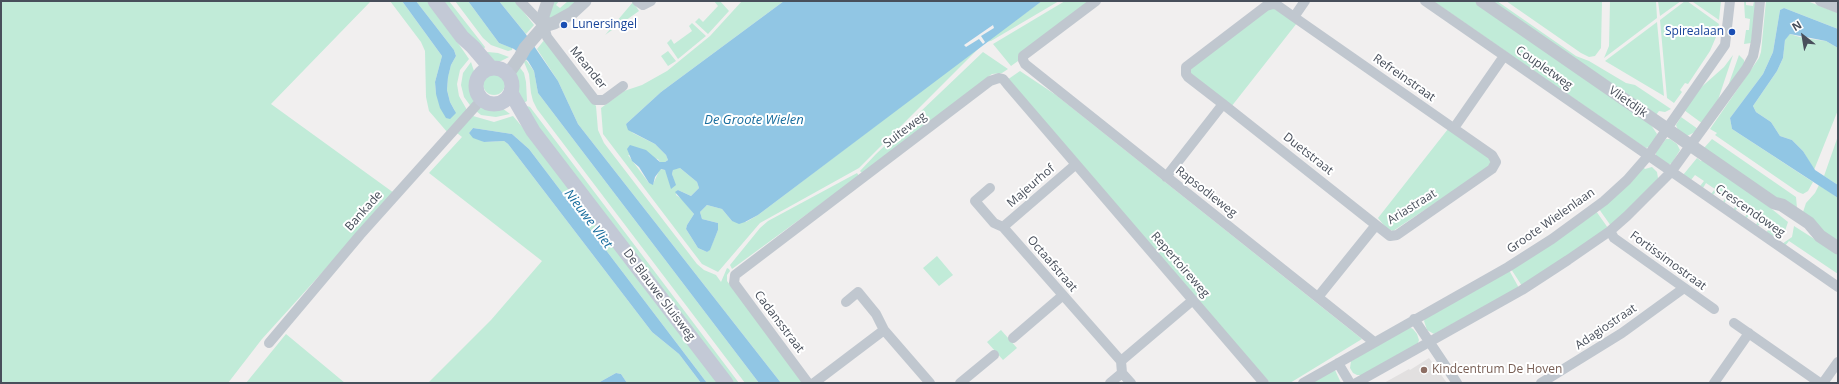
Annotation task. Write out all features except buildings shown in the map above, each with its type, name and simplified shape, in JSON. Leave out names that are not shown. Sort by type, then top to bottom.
[{"type":"main road","points":[[435,1],[462,37],[495,72],[512,83],[511,93],[508,98],[500,103],[490,104],[482,99],[476,88],[495,72]]},
{"type":"main road","name":"De Blauwe Sluisweg","points":[[511,93],[533,131],[726,383]]},
{"type":"main road","name":"De Blauwe Sluisweg","points":[[500,103],[506,106],[533,131]]},
{"type":"street","points":[[520,1],[541,30]]},
{"type":"street","points":[[541,30],[543,16],[548,1]]},
{"type":"street","points":[[495,72],[520,53],[541,30],[572,13],[585,1]]},
{"type":"street","points":[[637,1],[643,5],[651,1]]},
{"type":"street","name":"Rapsodieweg","points":[[1096,1],[1023,56],[1025,64],[1374,342]]},
{"type":"street","points":[[1294,17],[1305,1]]},
{"type":"street","name":"Coupletweg","points":[[1424,1],[1648,156]]},
{"type":"street","name":"Vlietdijk","points":[[1482,1],[1666,130],[1774,203],[1778,211],[1798,227],[1820,236],[1838,248]]},
{"type":"street","name":"Groote Wielenlaan","points":[[1303,383],[1508,267],[1552,239],[1604,201],[1627,180],[1648,156],[1724,45],[1730,1]]},
{"type":"street","points":[[1356,383],[1522,290],[1610,231],[1647,197],[1671,172],[1746,69],[1753,56],[1760,1]]},
{"type":"street","points":[[1820,1],[1838,8]]},
{"type":"street","name":"Refreinstraat","points":[[1223,104],[1188,77],[1186,74],[1186,67],[1266,6],[1273,4],[1277,5],[1454,128],[1492,155],[1496,162]]},
{"type":"street","name":"Meander","points":[[541,30],[595,100],[604,100],[623,86]]},
{"type":"street","points":[[1454,128],[1504,56]]},
{"type":"street","name":"Suiteweg","points":[[735,275],[995,78],[1003,79],[1075,165]]},
{"type":"street","name":"Bankade","points":[[269,343],[360,235],[482,99]]},
{"type":"street","points":[[1166,177],[1223,104]]},
{"type":"street","name":"Duetstraat","points":[[1223,104],[1376,225]]},
{"type":"street","name":"Crescendoweg","points":[[1648,156],[1838,286]]},
{"type":"street","name":"Ariastraat","points":[[1318,298],[1376,225],[1390,236],[1397,235],[1492,169],[1496,162]]},
{"type":"street","name":"Majeurhof","points":[[1003,227],[1075,165]]},
{"type":"street","name":"Repertoireweg","points":[[1075,165],[1264,383]]},
{"type":"street","name":"Octaafstraat","points":[[990,188],[975,201],[994,223],[1003,227],[1062,296],[1121,361]]},
{"type":"street","name":"Fortissimostraat","points":[[1610,231],[1614,238],[1714,310]]},
{"type":"street","name":"Cadansstraat","points":[[735,275],[734,283],[808,383]]},
{"type":"street","name":"Adagiostraat","points":[[1541,383],[1622,333],[1684,288]]},
{"type":"street","points":[[846,302],[858,292],[876,314],[884,330],[930,383]]},
{"type":"street","points":[[1013,338],[1062,296]]},
{"type":"street","points":[[1131,383],[1122,373],[1121,361],[1193,300]]},
{"type":"street","points":[[1414,319],[1457,383]]},
{"type":"street","points":[[1734,323],[1822,383],[1838,362]]},
{"type":"street","points":[[814,383],[884,330]]},
{"type":"street","points":[[1714,383],[1749,333]]},
{"type":"street","points":[[960,383],[994,355]]},
{"type":"street","points":[[1338,363],[1350,383]]},
{"type":"street","points":[[1110,383],[1122,373]]},
{"type":"shaded area","name":"Kindcentrum De Hoven","points":[[1429,358],[1447,383],[1384,383],[1409,369],[1410,370]]},
{"type":"green space","points":[[1,1],[371,1],[271,104],[394,193],[262,339],[228,383],[1,383]]},
{"type":"green space","points":[[390,1],[402,1],[442,56],[435,82],[436,94],[455,111],[450,102],[447,90],[448,76],[451,65],[456,56],[454,50],[416,1],[429,1],[469,59],[460,70],[457,84],[459,96],[467,110],[448,133],[429,111],[426,97],[425,51],[421,42]]},
{"type":"green space","points":[[441,1],[449,1],[485,47],[484,49],[480,51]]},
{"type":"green space","points":[[455,1],[468,1],[499,43],[512,48],[512,50],[508,51],[491,45],[483,38]]},
{"type":"green space","points":[[499,1],[515,1],[534,25],[526,34]]},
{"type":"green space","points":[[551,1],[559,1],[556,5],[560,8],[568,1],[582,1],[550,20],[546,11]]},
{"type":"green space","points":[[714,1],[720,1],[729,11],[708,34],[695,22],[699,18],[703,22],[718,6]]},
{"type":"green space","points":[[742,1],[784,1],[661,92],[626,124],[633,133],[655,144],[666,155],[668,160],[665,162],[660,162],[658,159],[628,155],[649,183],[653,184],[660,169],[665,170],[675,185],[672,174],[673,169],[680,168],[697,182],[699,188],[691,196],[678,190],[676,195],[682,199],[694,214],[686,229],[698,248],[707,252],[710,249],[718,230],[718,223],[702,219],[700,212],[707,205],[722,209],[732,221],[746,222],[758,215],[983,44],[859,168],[760,223],[718,272],[702,264],[603,134],[601,108],[624,91],[642,85],[667,71],[710,36]]},
{"type":"green space","points":[[1042,1],[1059,1],[991,41],[985,42]]},
{"type":"green space","points":[[1065,1],[1090,1],[1018,56],[1018,61],[1011,66],[993,44]]},
{"type":"green space","points":[[1433,1],[1474,1],[1649,122],[1657,134],[1651,146],[1646,148],[1638,143]]},
{"type":"green space","points":[[1489,1],[1497,1],[1576,56],[1589,61],[1626,83],[1635,85],[1671,109],[1665,112],[1659,111],[1656,115]]},
{"type":"green space","points":[[1506,1],[1602,1],[1601,48],[1595,56],[1589,57]]},
{"type":"green space","points":[[1610,1],[1656,1],[1657,18],[1604,58],[1609,46]]},
{"type":"green space","points":[[1658,1],[1681,1],[1660,16]]},
{"type":"green space","points":[[1685,1],[1719,24],[1716,37],[1710,51],[1688,84],[1685,83],[1680,90],[1682,92],[1674,103],[1667,98],[1660,20]]},
{"type":"green space","points":[[1721,1],[1719,20],[1693,2]]},
{"type":"green space","points":[[1744,1],[1746,1],[1746,5],[1753,6],[1754,1],[1758,1],[1751,43],[1744,44],[1746,30],[1749,30],[1750,19],[1745,18]]},
{"type":"green space","points":[[1766,1],[1807,1],[1838,13],[1838,29],[1784,8],[1780,10],[1773,52],[1763,74],[1730,118],[1732,129],[1813,182],[1808,191],[1803,194],[1715,135],[1717,133],[1710,129],[1759,58],[1761,52]]},
{"type":"green space","points":[[633,2],[639,11],[605,35],[606,34]]},
{"type":"green space","points":[[1269,8],[1275,8],[1297,23],[1231,107],[1190,74],[1191,66]]},
{"type":"green space","points":[[1657,22],[1664,96],[1605,61]]},
{"type":"green space","points":[[692,23],[706,36],[678,59],[667,43],[671,39],[674,44],[692,31],[689,26]]},
{"type":"green space","points":[[1790,34],[1803,38],[1826,41],[1838,48],[1838,110],[1814,170],[1803,151],[1792,140],[1780,136],[1771,122],[1756,112],[1753,106],[1777,71],[1783,58],[1785,39]]},
{"type":"green space","points":[[545,39],[596,106],[598,130],[604,143],[697,264],[704,270],[716,275],[721,282],[727,268],[729,269],[730,271],[727,275],[727,281],[804,383],[781,383],[578,124],[558,81],[537,49]]},
{"type":"green space","points":[[668,51],[676,61],[668,66],[661,56]]},
{"type":"green space","points":[[488,52],[498,53],[509,57],[499,62],[492,61],[483,54]]},
{"type":"green space","points":[[983,52],[1008,69],[1002,73],[992,74],[862,173],[860,171],[876,154]]},
{"type":"green space","points":[[1733,55],[1716,106],[1703,124],[1684,110],[1697,91],[1724,67]]},
{"type":"green space","points":[[1739,55],[1744,60],[1745,66],[1727,89]]},
{"type":"green space","points":[[526,60],[534,71],[538,93],[759,383],[745,383],[537,109],[533,101],[529,74],[524,62]]},
{"type":"green space","points":[[471,62],[474,71],[471,83],[474,99],[472,108],[464,97],[461,85],[463,73]]},
{"type":"green space","points":[[518,65],[524,73],[526,82],[527,101],[522,104],[516,92],[516,73]]},
{"type":"green space","points":[[1020,71],[1056,95],[1362,339],[1290,383],[1270,383],[1007,80]]},
{"type":"green space","points":[[494,73],[498,74],[504,80],[504,88],[498,94],[494,95],[490,94],[484,88],[483,84],[484,80],[490,74]]},
{"type":"green space","points":[[527,106],[530,107],[739,383],[731,383],[529,117]]},
{"type":"green space","points":[[482,107],[502,108],[510,114],[496,117],[481,115],[476,111]]},
{"type":"green space","points":[[473,116],[494,122],[513,116],[536,143],[719,383],[707,383],[529,149],[512,134],[473,128],[469,133],[484,142],[504,141],[508,144],[652,332],[679,354],[701,383],[627,383],[621,374],[616,373],[598,383],[428,383],[491,320],[542,261],[429,173],[462,137],[457,133]]},
{"type":"green space","points":[[1681,117],[1698,129],[1687,136],[1678,130],[1676,125]]},
{"type":"green space","points":[[1448,129],[1489,157],[1492,162],[1491,166],[1393,231],[1387,229],[1378,218]]},
{"type":"green space","points":[[1838,136],[1838,185],[1824,176]]},
{"type":"green space","points":[[1666,139],[1670,139],[1677,144],[1680,150],[1670,164],[1667,164],[1656,156],[1656,152]]},
{"type":"green space","points":[[1712,139],[1796,197],[1796,211],[1704,148]]},
{"type":"green space","points":[[1697,158],[1701,161],[1703,160],[1788,222],[1784,234],[1776,240],[1766,233],[1770,227],[1762,221],[1758,226],[1756,225],[1759,219],[1751,213],[1746,219],[1745,217],[1748,212],[1739,206],[1735,211],[1733,210],[1737,204],[1728,198],[1724,203],[1723,202],[1726,196],[1717,190],[1713,195],[1711,194],[1715,189],[1706,183],[1703,188],[1700,186],[1704,181],[1695,175],[1691,180],[1683,175]]},
{"type":"green space","points":[[1643,167],[1645,169],[1652,167],[1657,172],[1658,178],[1660,179],[1611,226],[1599,209]]},
{"type":"green space","points":[[857,173],[859,176],[732,269],[730,265],[760,228],[768,221]]},
{"type":"green space","points":[[1819,185],[1838,198],[1838,243],[1802,215],[1806,203],[1815,193]]},
{"type":"green space","points":[[1596,211],[1608,228],[1522,286],[1511,269]]},
{"type":"green space","points":[[1794,226],[1838,254],[1838,274],[1789,241],[1785,246],[1782,244],[1792,237]]},
{"type":"green space","points":[[937,256],[953,275],[939,286],[923,268]]},
{"type":"green space","points":[[1509,270],[1519,288],[1434,334],[1427,330],[1424,321],[1426,317]]},
{"type":"green space","points":[[1409,327],[1417,334],[1419,340],[1417,346],[1363,375],[1353,373],[1350,368],[1351,361]]},
{"type":"green space","points":[[1001,330],[1017,348],[1003,360],[987,342]]},
{"type":"green space","points":[[286,334],[345,383],[246,383]]},
{"type":"green space","points":[[1335,370],[1341,383],[1308,383]]},
{"type":"water","points":[[402,1],[416,1],[454,50],[456,56],[451,65],[447,90],[450,102],[456,113],[450,119],[446,118],[440,108],[436,94],[435,82],[442,56]]},
{"type":"water","points":[[468,1],[499,1],[525,33],[558,81],[578,124],[781,383],[759,383],[538,93],[534,71],[528,61],[514,49],[499,43]]},
{"type":"water","name":"De Groote Wielen","points":[[784,1],[1042,1],[758,215],[739,224],[732,221],[722,209],[707,205],[700,212],[702,219],[718,223],[718,230],[710,250],[707,252],[698,248],[686,229],[694,214],[675,192],[678,190],[691,196],[699,188],[697,182],[680,168],[673,170],[672,174],[676,185],[671,189],[665,170],[661,169],[655,177],[653,185],[649,183],[639,167],[632,161],[627,149],[630,145],[646,150],[660,162],[665,162],[668,160],[666,155],[655,144],[628,130],[626,124],[661,92]]},
{"type":"water","points":[[1784,8],[1838,29],[1838,48],[1826,41],[1790,34],[1785,40],[1783,58],[1777,71],[1753,106],[1756,112],[1771,122],[1780,136],[1792,140],[1803,151],[1815,170],[1838,185],[1838,198],[1732,129],[1730,118],[1763,74],[1773,52],[1780,10]]},
{"type":"water","points":[[473,128],[512,134],[529,149],[707,383],[701,383],[679,354],[652,332],[508,144],[504,141],[484,142],[473,138],[469,133]]},
{"type":"water","points":[[616,373],[621,374],[627,383],[598,383]]},
{"type":"pier","points":[[993,25],[994,28],[981,36],[985,42],[983,44],[979,39],[966,47],[964,45]]},
{"type":"place","name":"Lunersingel","points":[[564,25]]},
{"type":"place","name":"Spirealaan","points":[[1732,32]]},
{"type":"place","name":"Kindcentrum De Hoven","points":[[1424,370]]},
{"type":"water label","name":"Nieuwe Vliet","points":[[588,219]]}]
